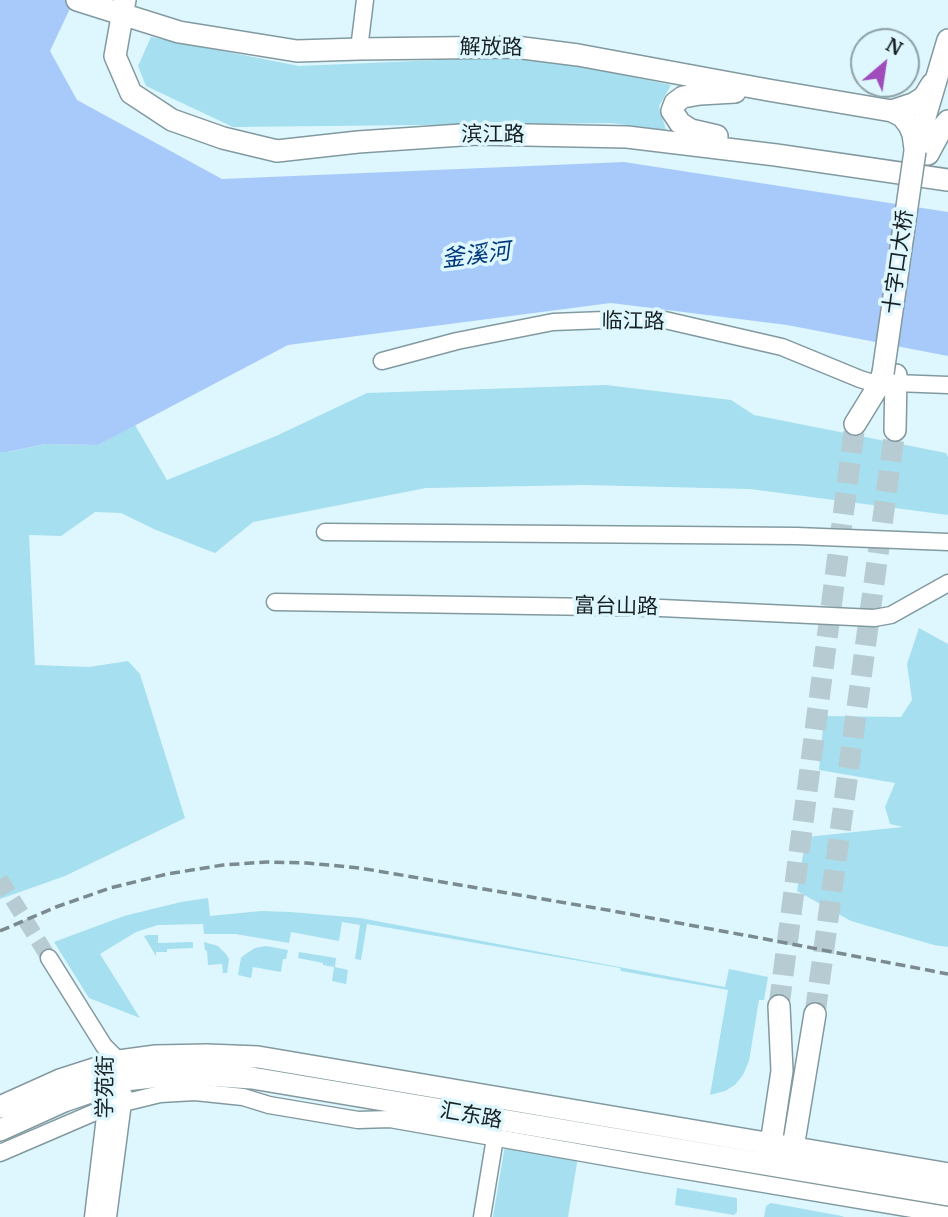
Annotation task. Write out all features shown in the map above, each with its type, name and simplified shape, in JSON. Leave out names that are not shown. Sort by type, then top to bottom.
[{"type":"main road","name":"解放路","points":[[83,2],[123,7],[179,32],[297,51],[515,47],[578,55],[892,111]]},
{"type":"main road","name":"滨江路","points":[[123,7],[115,56],[131,93],[172,120],[223,138],[277,150],[476,134],[627,137],[948,180]]},
{"type":"main road","points":[[922,152],[942,77],[948,40]]},
{"type":"main road","points":[[892,111],[924,97],[942,77]]},
{"type":"main road","points":[[768,90],[683,96],[675,103],[672,111],[680,122],[691,130],[744,142],[775,155]]},
{"type":"main road","points":[[892,111],[902,116],[909,125],[922,152]]},
{"type":"main road","points":[[922,152],[948,121]]},
{"type":"main road","name":"十字口大桥","points":[[895,430],[888,379],[922,152]]},
{"type":"main road","points":[[855,424],[888,379]]},
{"type":"main road","points":[[769,1155],[782,1071],[779,1012],[790,1026],[798,1028],[814,1018],[792,1158]]},
{"type":"main road","name":"汇东路","points":[[0,1107],[60,1080],[156,1056],[258,1057],[769,1155],[948,1174]]},
{"type":"main road","name":"汇东路","points":[[0,1130],[64,1101],[112,1068]]},
{"type":"main road","name":"汇东路","points":[[792,1158],[948,1195]]},
{"type":"street","points":[[359,49],[365,0]]},
{"type":"street","name":"临江路","points":[[382,361],[457,341],[554,322],[656,318],[782,347],[860,379],[948,385]]},
{"type":"street","points":[[325,532],[797,536],[948,542]]},
{"type":"street","name":"富台山路","points":[[275,602],[661,607],[874,618],[891,615],[948,583]]},
{"type":"street","points":[[49,958],[112,1068]]},
{"type":"street","name":"学苑街","points":[[108,1217],[124,1103],[112,1068]]},
{"type":"street","name":"学苑街","points":[[93,1217],[112,1068]]},
{"type":"street","points":[[0,1153],[107,1107],[160,1094],[195,1093],[243,1097],[269,1105],[358,1120],[390,1119],[948,1215]]},
{"type":"street","points":[[482,1217],[495,1138]]},
{"type":"shaded area","points":[[151,37],[299,66],[532,56],[671,85],[659,106],[666,130],[611,123],[233,127],[146,86],[138,66]]},
{"type":"shaded area","points":[[606,385],[731,400],[754,415],[946,453],[948,515],[750,489],[584,485],[426,488],[253,522],[215,553],[121,513],[95,512],[61,536],[29,535],[35,665],[89,667],[128,661],[140,674],[185,818],[65,876],[0,899],[0,452],[45,444],[98,445],[135,425],[167,480],[276,436],[367,393]]},
{"type":"shaded area","points":[[919,628],[948,644],[948,947],[851,921],[797,891],[806,837],[903,827],[890,824],[885,807],[895,783],[819,770],[824,716],[901,717],[912,700],[907,664]]},
{"type":"shaded area","points":[[208,898],[210,916],[261,911],[360,918],[725,987],[729,969],[768,977],[764,1000],[759,1000],[749,1061],[743,1075],[735,1085],[710,1095],[728,990],[621,971],[620,968],[367,924],[361,960],[355,959],[360,925],[342,922],[339,941],[291,932],[289,943],[235,934],[204,934],[203,924],[158,925],[136,932],[100,954],[140,1018],[89,998],[54,942],[124,916]]},
{"type":"shaded area","points":[[158,935],[158,943],[193,942],[193,948],[167,949],[167,952],[156,952],[156,956],[144,936]]},
{"type":"shaded area","points":[[204,942],[218,946],[226,954],[229,959],[227,973],[223,973],[222,964],[208,965]]},
{"type":"shaded area","points":[[266,946],[288,950],[281,972],[253,967],[251,978],[238,975],[241,958],[255,948]]},
{"type":"shaded area","points":[[299,952],[336,958],[335,967],[348,970],[346,984],[332,981],[334,967],[298,958]]},
{"type":"shaded area","points":[[505,1145],[578,1157],[568,1217],[493,1217]]},
{"type":"shaded area","points":[[677,1188],[737,1198],[737,1212],[734,1215],[675,1205]]},
{"type":"shaded area","points":[[771,1203],[844,1217],[764,1217],[766,1206]]},
{"type":"water","name":"釜溪河","points":[[0,0],[74,0],[50,51],[77,100],[222,179],[624,162],[948,212],[948,356],[787,325],[611,303],[288,345],[98,445],[45,444],[0,452]]},
{"type":"tunnel","points":[[779,1006],[855,424]]},
{"type":"tunnel","points":[[815,1014],[895,430]]},
{"type":"tunnel","points":[[0,879],[49,958]]},
{"type":"railway","points":[[0,931],[110,888],[167,874],[223,865],[307,863],[360,868],[613,911],[948,974]]}]
